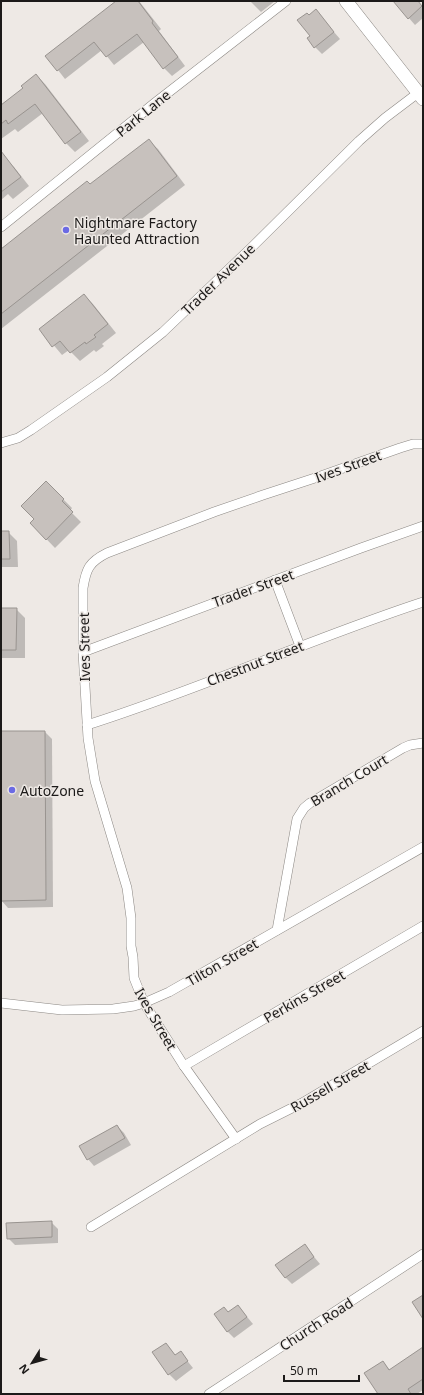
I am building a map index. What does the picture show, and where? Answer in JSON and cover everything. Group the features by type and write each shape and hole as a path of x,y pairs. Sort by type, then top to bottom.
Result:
{"street":[{"name":"Park Lane","path":"1,227 156,102 286,1"},
{"path":"346,1 421,96"},
{"name":"Trader Avenue","path":"1,443 18,438 31,430 107,377 163,332 252,247 359,141 385,118 421,96"},
{"name":"Ives Street","path":"184,1066 144,1003 134,978 131,946 131,918 127,888 95,781 87,725 83,652 84,588 87,570 92,563 99,558 214,512 400,448 413,444 423,444"},
{"name":"Trader Street","path":"83,652 423,526"},
{"path":"274,580 300,646"},
{"name":"Chestnut Street","path":"87,725 126,713 300,646 423,602"},
{"name":"Branch Court","path":"277,930 297,819 300,813 304,808 318,798 403,748 410,745 423,743"},
{"name":"Tilton Street","path":"1,1003 62,1010 113,1009 144,1003 169,992 423,846"},
{"name":"Perkins Street","path":"184,1066 423,926"},
{"name":"Russell Street","path":"91,1227 260,1124 302,1102 423,1032"},
{"path":"184,1066 236,1139"},
{"name":"Church Road","path":"209,1394 221,1391 423,1254"}],"building":[{"path":"116,1 138,1 153,21 152,23 178,57 163,69 137,34 106,57 94,42 57,71 45,56"},
{"path":"393,1 418,1 422,6 408,19"},
{"path":"316,9 334,32 314,48 307,38 310,36 297,20 307,13 309,15"},
{"path":"36,74 81,132 65,144 35,104 8,124 6,120 1,124 1,105 23,88 21,86"},
{"path":"149,139 177,176 1,314 1,249 87,181 90,184"},
{"path":"1,151 21,177 1,192"},
{"path":"84,294 108,324 94,335 96,337 86,344 85,342 70,353 60,341 52,347 39,329"},
{"path":"46,481 64,499 62,501 73,512 46,540 30,523 34,519 21,506"},
{"path":"1,531 9,531 10,559 1,559"},
{"path":"1,608 17,608 16,650 1,650"},
{"path":"1,731 45,731 46,900 1,901"},
{"path":"117,1125 125,1138 87,1160 79,1146"},
{"path":"52,1221 52,1237 7,1239 6,1223"},
{"path":"305,1244 314,1257 285,1278 275,1265"},
{"path":"423,1295 423,1319 412,1302"},
{"path":"238,1305 247,1317 227,1332 214,1314 224,1307 228,1312"},
{"path":"166,1343 175,1355 181,1351 188,1361 168,1375 152,1352"},
{"path":"423,1347 423,1379 408,1389 411,1394 378,1394 364,1373 383,1361 389,1370"}],"place":[{"name":"Nightmare Factory Haunted Attraction","path":"66,230"},
{"name":"AutoZone","path":"12,790"}]}
